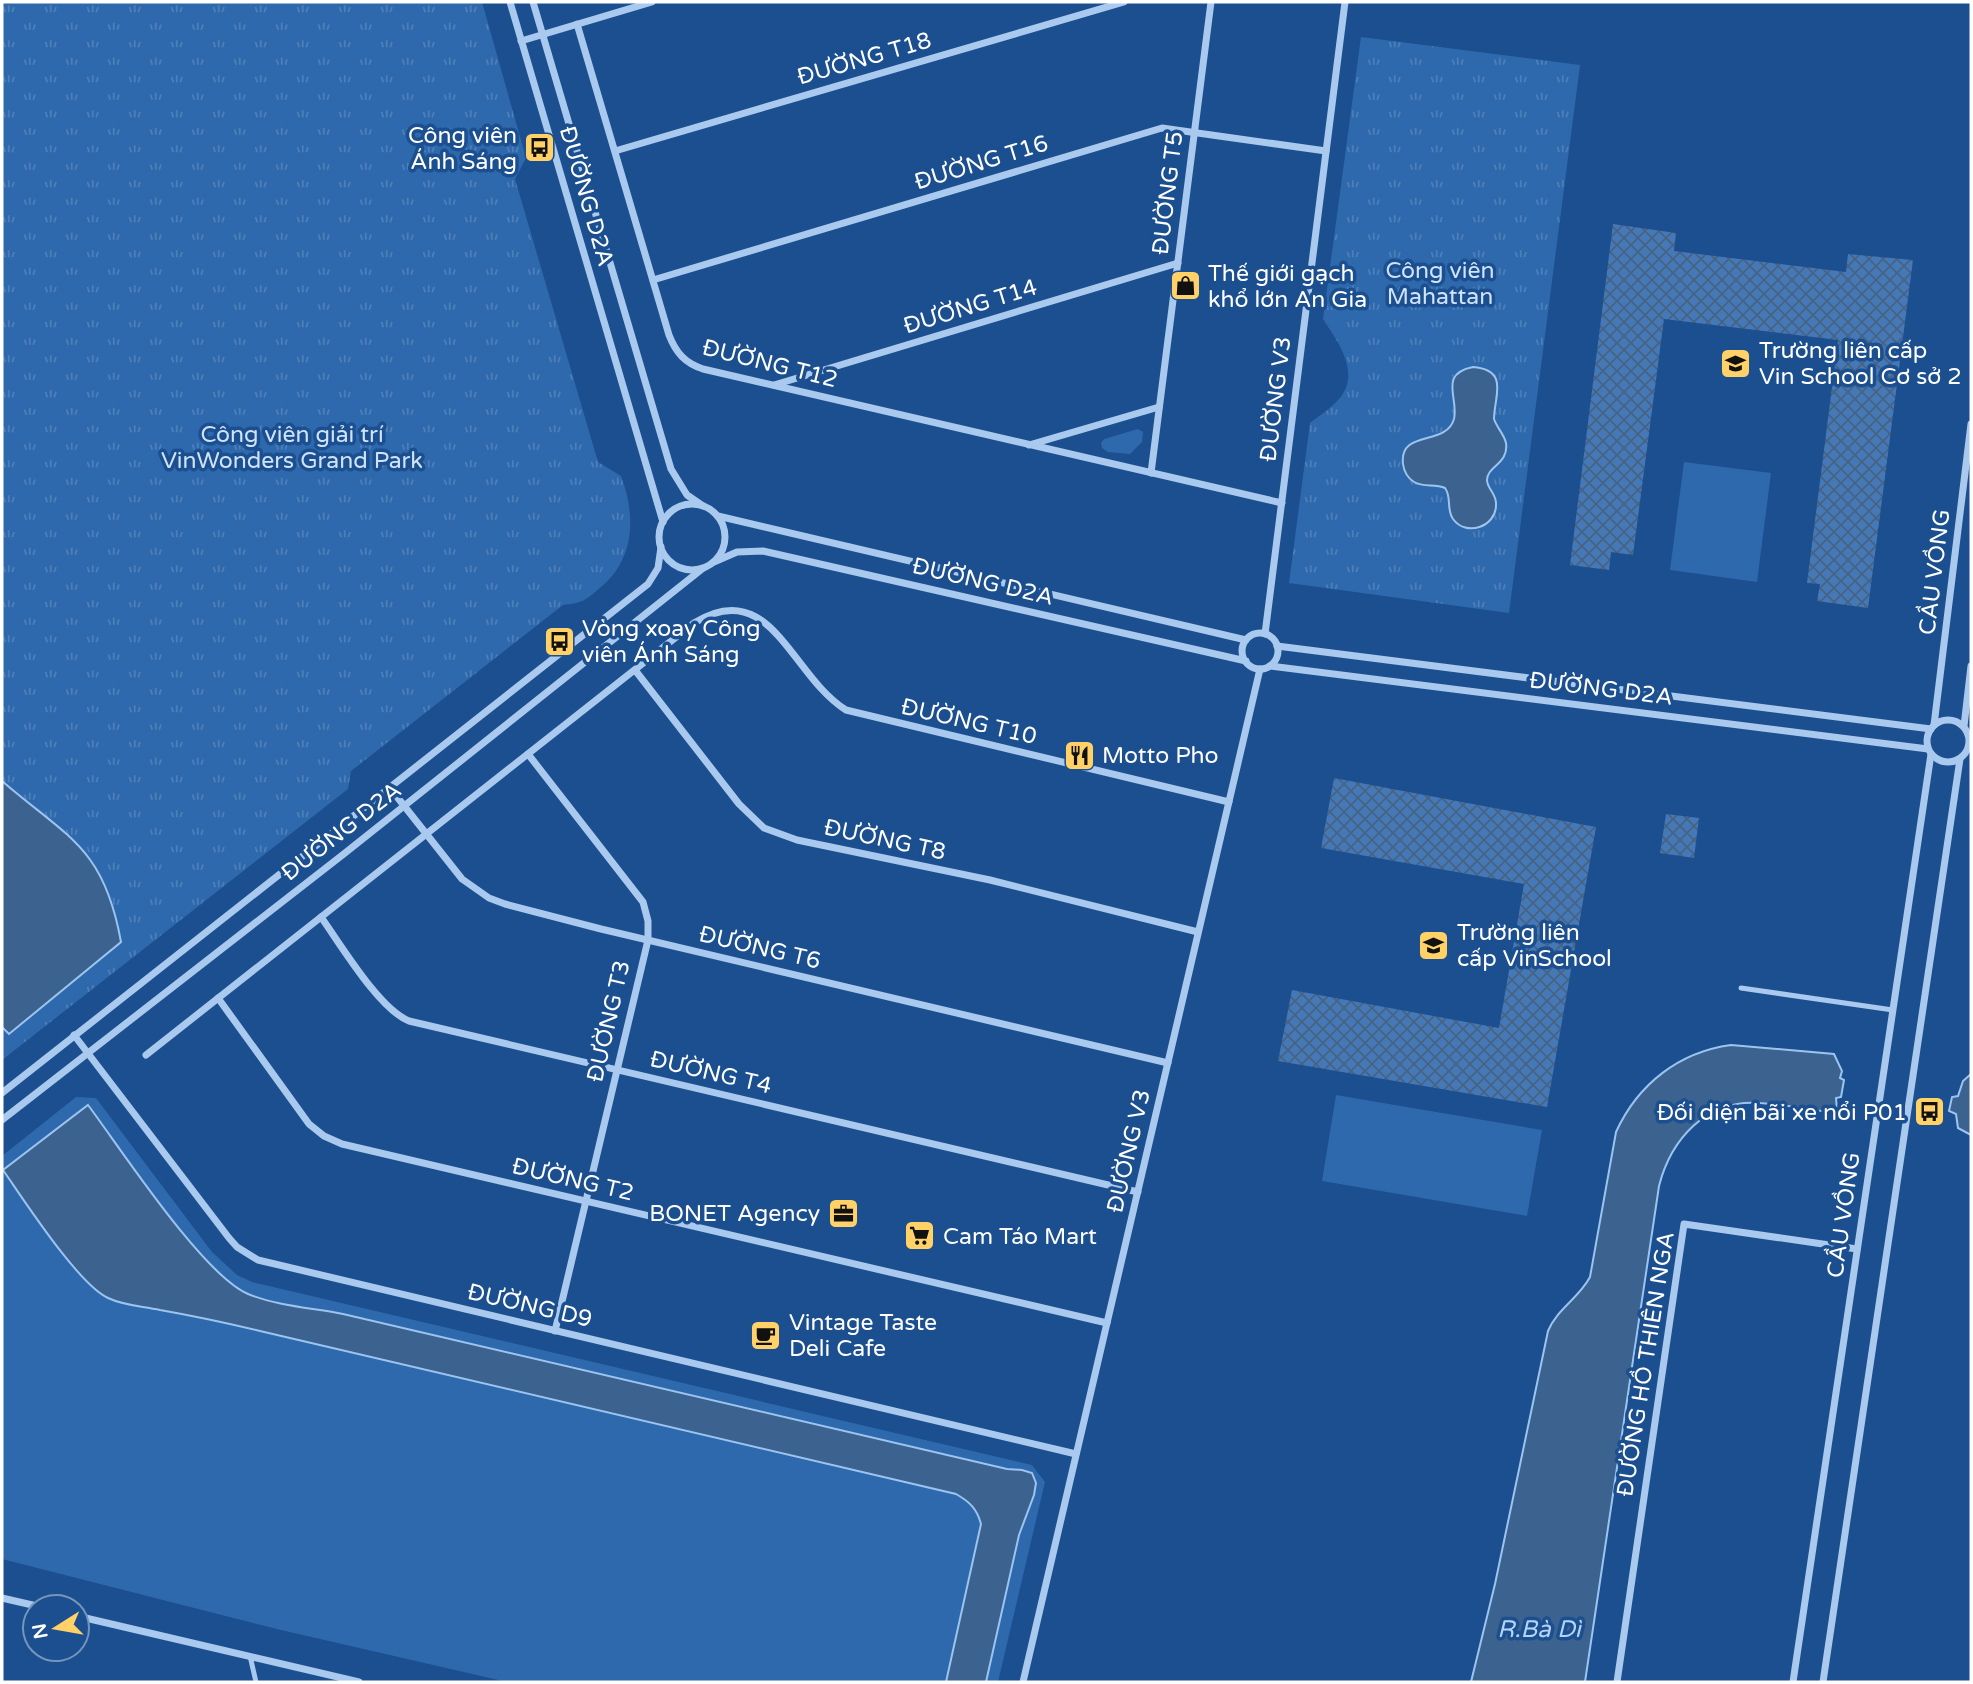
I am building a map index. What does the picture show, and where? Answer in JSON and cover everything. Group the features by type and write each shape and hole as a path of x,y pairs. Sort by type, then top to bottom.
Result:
{"street":[{"name":"ĐƯỜNG D2A","path":"510,2 663,522"},
{"name":"ĐƯỜNG D2A","path":"533,2 671,469 687,495 703,506"},
{"path":"521,41 652,2"},
{"name":"ĐƯỜNG T18","path":"615,151 1124,2"},
{"name":"ĐƯỜNG T5","path":"1151,473 1211,2"},
{"name":"ĐƯỜNG V3","path":"1265,634 1345,2"},
{"name":"ĐƯỜNG T12","path":"577,24 673,345 686,361 703,369 773,386 1282,503"},
{"name":"ĐƯỜNG T16","path":"653,279 1162,128 1326,151"},
{"name":"ĐƯỜNG T14","path":"773,386 1178,263"},
{"name":"ĐƯỜNG T12","path":"1028,445 1159,407"},
{"name":"CẦU VỒNG","path":"1933,727 1971,424"},
{"path":"693,504 703,506 718,516 724,528 725,542 714,562 702,569 693,570 679,567 668,559 661,547 660,532 663,522 678,507 693,504"},
{"name":"ĐƯỜNG D2A","path":"718,516 1246,640"},
{"name":"ĐƯỜNG D2A","path":"2,1093 648,584 658,568 661,547"},
{"name":"ĐƯỜNG D2A","path":"714,562 737,552 763,551 1246,661"},
{"name":"ĐƯỜNG D2A","path":"2,1120 702,569"},
{"name":"ĐƯỜNG T10","path":"635,670 704,617 716,611 740,610 762,618 820,689 831,701 846,710 1228,802"},
{"path":"1255,633 1265,634 1274,639 1277,657 1270,666 1252,666 1246,661 1242,650 1246,640 1255,633"},
{"name":"ĐƯỜNG D2A","path":"1277,646 1933,727"},
{"name":"ĐƯỜNG D2A","path":"1270,666 1929,752"},
{"path":"1967,730 1951,720 1933,727 1927,737 1929,752 1946,763 1960,759 1969,752 1967,730 1971,666"},
{"name":"ĐƯỜNG V3","path":"1023,1682 1260,668"},
{"path":"146,1055 635,670"},
{"name":"ĐƯỜNG T8","path":"635,670 738,804 764,828 797,840 990,880 1198,932"},
{"name":"CẦU VỒNG","path":"1793,1682 1929,752"},
{"name":"ĐƯỜNG T3","path":"528,754 643,902 649,921 648,940 555,1331"},
{"path":"1823,1682 1960,759"},
{"name":"ĐƯỜNG T6","path":"390,788 461,879 489,898 520,910 1168,1063"},
{"name":"ĐƯỜNG T4","path":"321,917 385,1004 400,1017 418,1024 1138,1192"},
{"name":"ĐƯỜNG T2","path":"218,998 309,1125 342,1144 1107,1323"},
{"name":"ĐƯỜNG D9","path":"74,1035 229,1238 247,1253 271,1264 1076,1454"},
{"name":"ĐƯỜNG HỒ THIÊN NGA","path":"1617,1682 1684,1224 1857,1249"},
{"path":"2,1598 21,1602"},
{"path":"91,1619 250,1656 331,1679 359,1682"}],"lane":[{"path":"1741,988 1893,1010"},
{"path":"250,1656 256,1682"}],"green space":[{"name":"Công viên giải trí VinWonders Grand Park","path":"2,2 482,2 526,158 515,179 598,462 621,476 630,521 626,550 621,563 612,576 588,598 563,605 351,771 348,789 2,1060"},
{"name":"Công viên Mahattan","path":"1361,37 1580,65 1509,613 1289,583 1310,423 1337,401 1348,380 1348,370 1341,348 1323,319"},
{"path":"1138,429 1143,432 1142,442 1130,454 1108,452 1102,448 1104,439"},
{"path":"1684,462 1771,473 1757,582 1670,570"},
{"path":"1336,1095 1542,1130 1527,1216 1322,1181"},
{"path":"76,1097 96,1098 212,1252 237,1275 252,1282 1032,1465 1045,1482 998,1682 507,1682 281,1630 2,1559 2,1156"}],"water":[{"path":"1473,367 1485,369 1496,379 1494,419 1505,440 1506,450 1490,471 1487,480 1496,501 1495,513 1486,524 1465,528 1453,519 1445,488 1414,482 1407,475 1403,464 1408,446 1449,428 1455,411 1453,381 1462,370"},
{"path":"2,781 64,832 93,864 105,885 114,910 121,942 9,1034 2,1027"},
{"name":"R.Bà Dì","path":"1731,1045 1834,1054 1842,1071 1840,1078 1844,1080 1841,1097 1836,1098 1837,1110 1829,1112 1758,1103 1722,1108 1694,1126 1672,1153 1659,1186 1585,1682 1471,1682 1495,1584 1548,1331 1557,1316 1590,1277 1616,1132 1636,1099 1662,1073 1694,1055"},
{"path":"1971,1074 1971,1135 1958,1128 1956,1114 1949,1111 1952,1097 1958,1096 1963,1081"},
{"path":"88,1105 186,1237 229,1282 248,1294 1032,1473 1036,1483 1034,1495 1019,1535 986,1682 946,1682 981,1524 972,1506 956,1494 248,1328 108,1298 96,1290 67,1259 3,1170"}],"building":[{"path":"1613,224 1676,233 1674,251 1846,272 1848,254 1913,260 1868,608 1817,601 1820,584 1807,583 1838,340 1664,319 1633,555 1611,552 1609,570 1570,565"},
{"path":"1334,778 1596,827 1547,1107 1278,1061 1292,990 1499,1028 1524,884 1321,848"},
{"path":"1666,814 1699,818 1694,858 1660,853"}],"place":[{"name":"Công viên Ánh Sáng","path":"540,148"},
{"name":"Thế giới gạch khổ lớn An Gia","path":"1185,286"},
{"name":"Trường liên cấp Vin School Cơ sở 2","path":"1736,363"},
{"name":"Vòng xoay Công viên Ánh Sáng","path":"559,641"},
{"name":"Motto Pho","path":"1079,755"},
{"name":"Trường liên cấp VinSchool","path":"1434,945"},
{"name":"Đối diện bãi xe nổi P01","path":"1930,1112"},
{"name":"BONET Agency","path":"843,1213"},
{"name":"Cam Táo Mart","path":"920,1236"},
{"name":"Vintage Taste Deli Cafe","path":"766,1335"}]}
